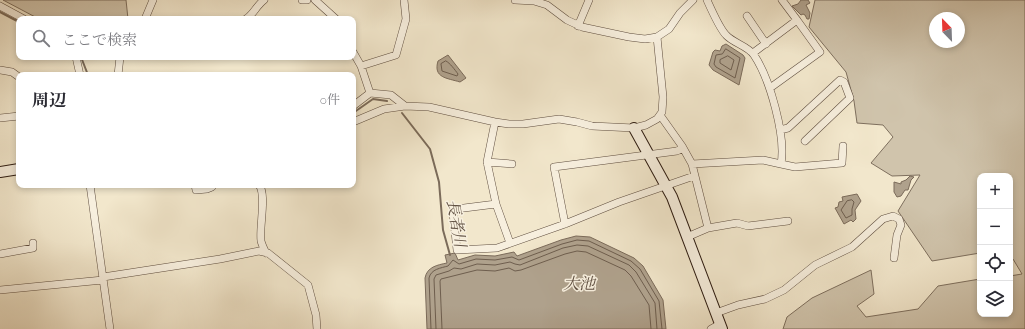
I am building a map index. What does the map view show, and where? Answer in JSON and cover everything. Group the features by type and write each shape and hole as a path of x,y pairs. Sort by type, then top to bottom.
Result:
{"street":[{"path":"145,16 153,0"},
{"path":"251,16 258,5 264,0"},
{"path":"315,0 333,16"},
{"path":"361,66 396,55 406,19 404,0"},
{"path":"515,0 534,1 547,5 567,20 578,26 628,37 645,39 657,37 669,29 680,13 693,0"},
{"path":"578,26 589,0"},
{"path":"707,0 726,35 753,53 770,88 780,130 782,156 781,164"},
{"path":"770,88 820,52 782,0"},
{"path":"0,6 18,16"},
{"path":"747,16 766,44"},
{"path":"753,53 797,20"},
{"path":"356,121 384,109 405,106 429,107 494,122 523,124 559,119 592,126 634,128 646,125 657,119 662,112 663,97 657,37"},
{"path":"356,57 361,66 370,93"},
{"path":"77,60 79,72"},
{"path":"118,72 120,60"},
{"path":"0,70 12,72 16,75"},
{"path":"780,130 788,128 840,80 844,82 850,98 805,141"},
{"path":"356,104 370,93 391,95 405,106"},
{"path":"660,115 683,148 692,164 708,228"},
{"path":"0,118 16,116"},
{"path":"494,122 487,162 496,204 510,243"},
{"path":"634,128 666,186 716,313 718,327"},
{"path":"692,164 763,160 795,167 842,163 843,146"},
{"path":"565,224 554,167 677,151 683,148"},
{"path":"487,162 512,164"},
{"path":"0,172 16,169"},
{"path":"496,204 456,209 453,213 457,250 497,248 565,224 619,202 694,176"},
{"path":"90,188 110,329"},
{"path":"196,188 196,190 210,188"},
{"path":"262,188 261,242 266,252 308,285 316,315 317,329"},
{"path":"716,313 738,305 765,299 784,290 815,265 852,247 883,219 893,216 899,219 901,225 897,236 894,258"},
{"path":"687,237 708,228 737,223 748,226 788,221"},
{"path":"0,254 33,248 33,243"},
{"path":"0,290 103,279 259,251 266,252"}],"shaded area":[{"path":"3,0 126,0 128,16 33,16"},
{"path":"815,0 1025,0 1025,329 783,329 787,317 812,298 871,270 874,294 857,306 866,317 918,309 938,286 977,280 977,317 1013,317 1013,276 1022,274 1013,259 1013,173 977,173 977,254 932,261 898,211 920,175 892,176 871,163 893,137 883,125 857,123 854,101 846,72 809,27"}],"water":[{"path":"801,0 808,0 810,3 806,5 810,13 809,19 807,19 803,14 801,15 792,6 798,4"},
{"path":"726,44 743,55 745,58 739,85 713,70 709,65 713,52 715,50 720,51 722,46"},
{"path":"448,55 466,78 460,82 446,78 439,74 437,67 438,61"},
{"path":"910,176 914,177 911,180 908,190 905,190 901,196 897,197 894,192 894,182 901,184 901,182"},
{"path":"857,194 861,201 855,210 856,219 853,222 851,220 844,224 835,208 838,207 839,202 843,201 842,197"},
{"name":"大池","path":"576,236 590,237 634,258 643,266 663,300 666,329 427,329 425,278 430,269 447,263 445,255 455,253 458,260 475,255 495,256 514,252 517,256"}],"waterway":[{"name":"長者川","path":"0,12 16,20"},
{"name":"長者川","path":"82,60 87,72"},
{"name":"長者川","path":"356,111 373,99 387,101"},
{"name":"長者川","path":"402,113 430,149 439,182 443,230 450,255"}]}
